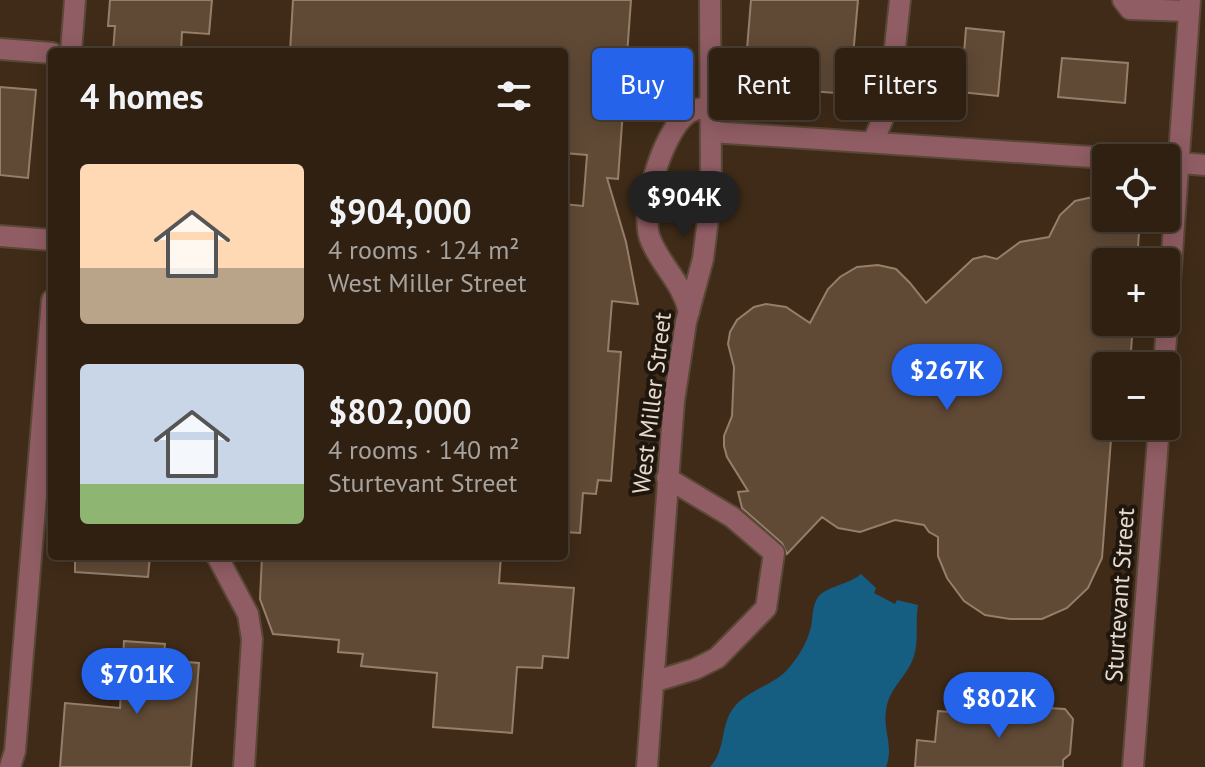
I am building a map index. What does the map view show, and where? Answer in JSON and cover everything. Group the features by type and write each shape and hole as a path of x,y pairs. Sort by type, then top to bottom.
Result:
{"street":[{"path":"71,48 75,0"},
{"name":"West Miller Street","path":"710,0 710,48"},
{"path":"873,142 889,104 900,0"},
{"path":"1123,0 1130,9 1189,6 1175,144"},
{"path":"0,49 48,53"},
{"path":"689,312 682,289 649,239 648,221 658,159 667,137 689,112 709,106"},
{"name":"West Miller Street","path":"647,767 674,401 689,312 703,259 711,195 711,120"},
{"path":"711,132 1092,157"},
{"path":"1180,163 1205,165"},
{"path":"1165,352 1170,232"},
{"path":"0,236 48,240"},
{"path":"10,767 16,736 48,348"},
{"name":"Sturtevant Street","path":"1133,767 1158,440"},
{"path":"653,682 695,669 717,658 766,608 774,553 732,517 667,478"},
{"path":"219,560 248,614 252,639 244,767"}],"water":[{"path":"861,574 876,588 874,593 895,604 897,600 918,605 914,656 894,689 885,718 889,753 886,767 710,767 718,753 732,710 744,698 781,676 805,644 818,597"}],"building":[{"path":"110,0 212,0 209,34 182,32 181,48 113,48 115,26 108,26"},
{"path":"293,0 631,0 628,48 592,48 592,120 622,120 618,179 607,178 626,242 638,304 612,301 608,351 621,352 611,481 598,480 596,494 583,493 580,533 568,532 568,204 583,206 587,155 568,153 568,48 290,48"},
{"path":"751,0 858,0 854,48 835,48 835,93 819,92 819,48 747,48"},
{"path":"966,28 1004,32 998,96 966,93"},
{"path":"1062,58 1128,63 1125,103 1058,97"},
{"path":"0,87 36,90 28,178 0,175"},
{"path":"1092,197 1092,232 1139,232 1138,248 1092,248 1092,336 1132,336 1131,352 1092,352 1092,440 1111,440 1102,558 1088,588 1067,608 1042,619 985,615 964,601 947,578 938,556 938,537 924,525 895,520 860,532 838,528 822,517 787,554 782,543 742,508 738,492 748,491 727,457 724,446 724,436 732,416 734,367 728,344 737,320 754,307 766,304 786,307 810,323 828,289 840,277 857,267 878,265 896,269 926,303 973,259 985,256 997,259 1020,242 1049,237 1060,215 1075,201"},
{"path":"75,560 150,560 148,577 75,572"},
{"path":"262,560 501,560 499,583 574,588 568,658 543,656 542,668 517,667 512,733 433,727 437,673 361,666 363,654 338,652 339,640 273,634 260,599"},
{"path":"124,641 165,644 163,660 199,663 191,767 60,767 65,703 120,708"},
{"path":"1031,707 1065,709 1073,719 1070,754 1063,760 1063,767 915,767 917,740 935,742 938,711 1030,718"}]}
